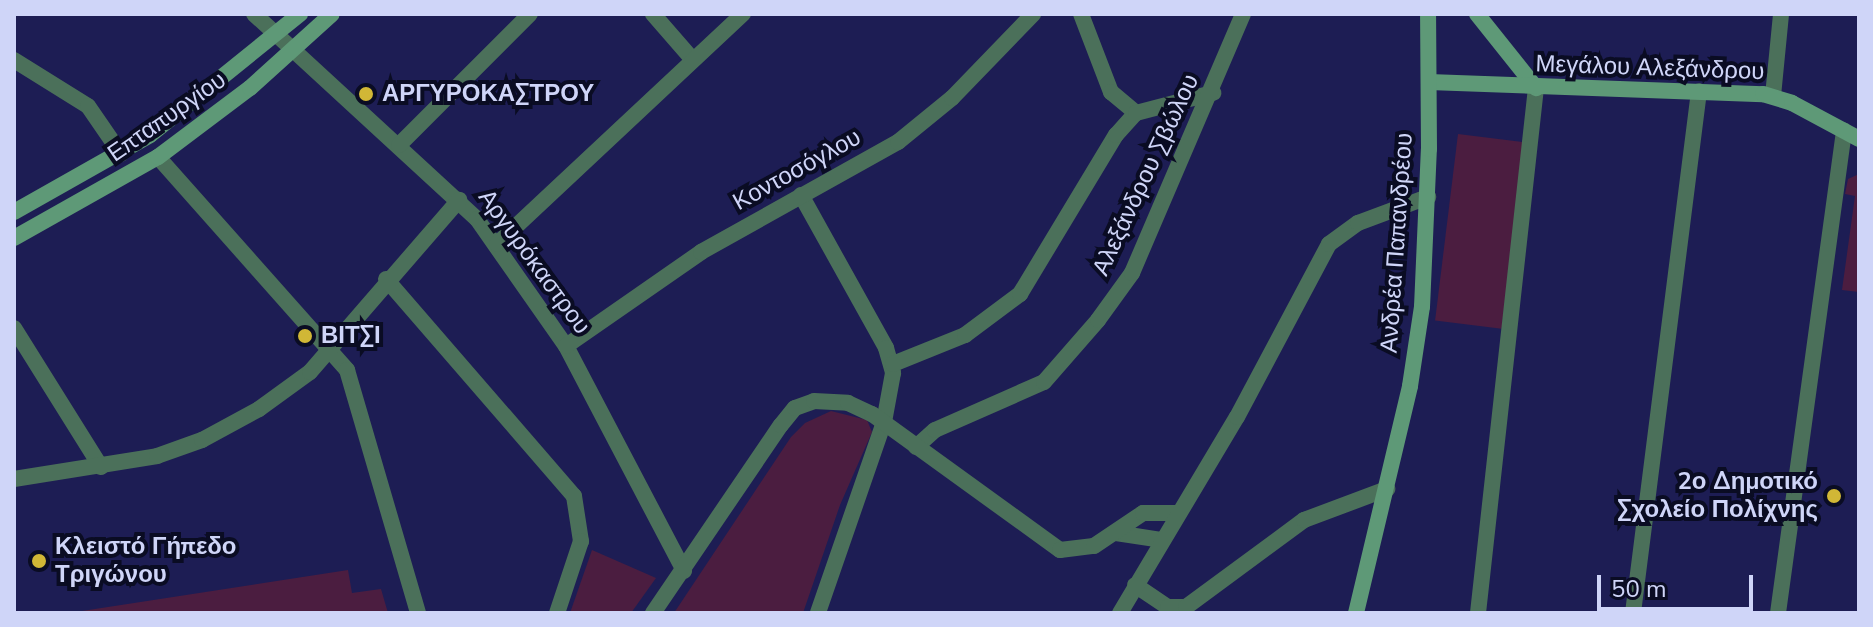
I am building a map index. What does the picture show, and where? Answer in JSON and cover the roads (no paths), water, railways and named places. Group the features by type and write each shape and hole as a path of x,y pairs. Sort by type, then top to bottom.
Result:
{"main road":[{"name":"Επταπυργίου","path":"14,212 121,154 300,14"},
{"name":"Επταπυργίου","path":"14,238 158,157 295,49 332,14"},
{"name":"Ανδρέα Παπανδρέου","path":"1356,613 1387,489 1417,344 1428,197 1428,14"},
{"path":"1477,14 1527,71 1536,88"},
{"name":"Μεγάλου Αλεξάνδρου","path":"1429,82 1773,96 1852,134"}],"street":[{"name":"Αργυρόκαστρου","path":"254,14 459,200 497,244 566,346 684,571"},
{"path":"399,145 530,14"},
{"path":"653,14 693,60"},
{"path":"497,244 743,14"},
{"name":"Κοντοσόγλου","path":"566,346 686,261 921,124 1033,14"},
{"path":"1081,14 1111,92 1136,113"},
{"name":"Αλεξάνδρου Σβώλου","path":"916,447 935,430 1035,388 1079,344 1132,273 1213,93 1243,14"},
{"path":"1773,96 1781,14"},
{"path":"14,60 88,106 121,154"},
{"path":"1478,613 1536,88"},
{"path":"1633,613 1699,91"},
{"path":"893,364 965,335 1020,294 1116,135 1136,113 1213,93"},
{"path":"1778,613 1852,134"},
{"path":"158,157 330,348 355,391 418,613"},
{"path":"801,195 893,364 884,422 818,613"},
{"path":"1120,613 1283,335 1329,244 1358,223 1428,197"},
{"path":"14,479 157,456 217,432 294,386 459,200"},
{"path":"386,279 574,496 581,541 557,613"},
{"path":"14,328 101,467"},
{"path":"654,613 795,408 839,401 884,422 1057,549 1086,549 1116,533 1143,513 1178,513"},
{"path":"1135,585 1164,605 1186,607 1304,520 1387,489"},
{"path":"1116,533 1162,540"}],"place":[{"name":"ΑΡΓΥΡΟΚΑΣΤΡΟΥ","path":"366,94"},
{"name":"ΒΙΤΣΙ","path":"305,336"},
{"name":"2ο Δημοτικό Σχολείο Πολίχνης","path":"1834,496"},
{"name":"Κλειστό Γήπεδο Τριγώνου","path":"39,561"}]}
